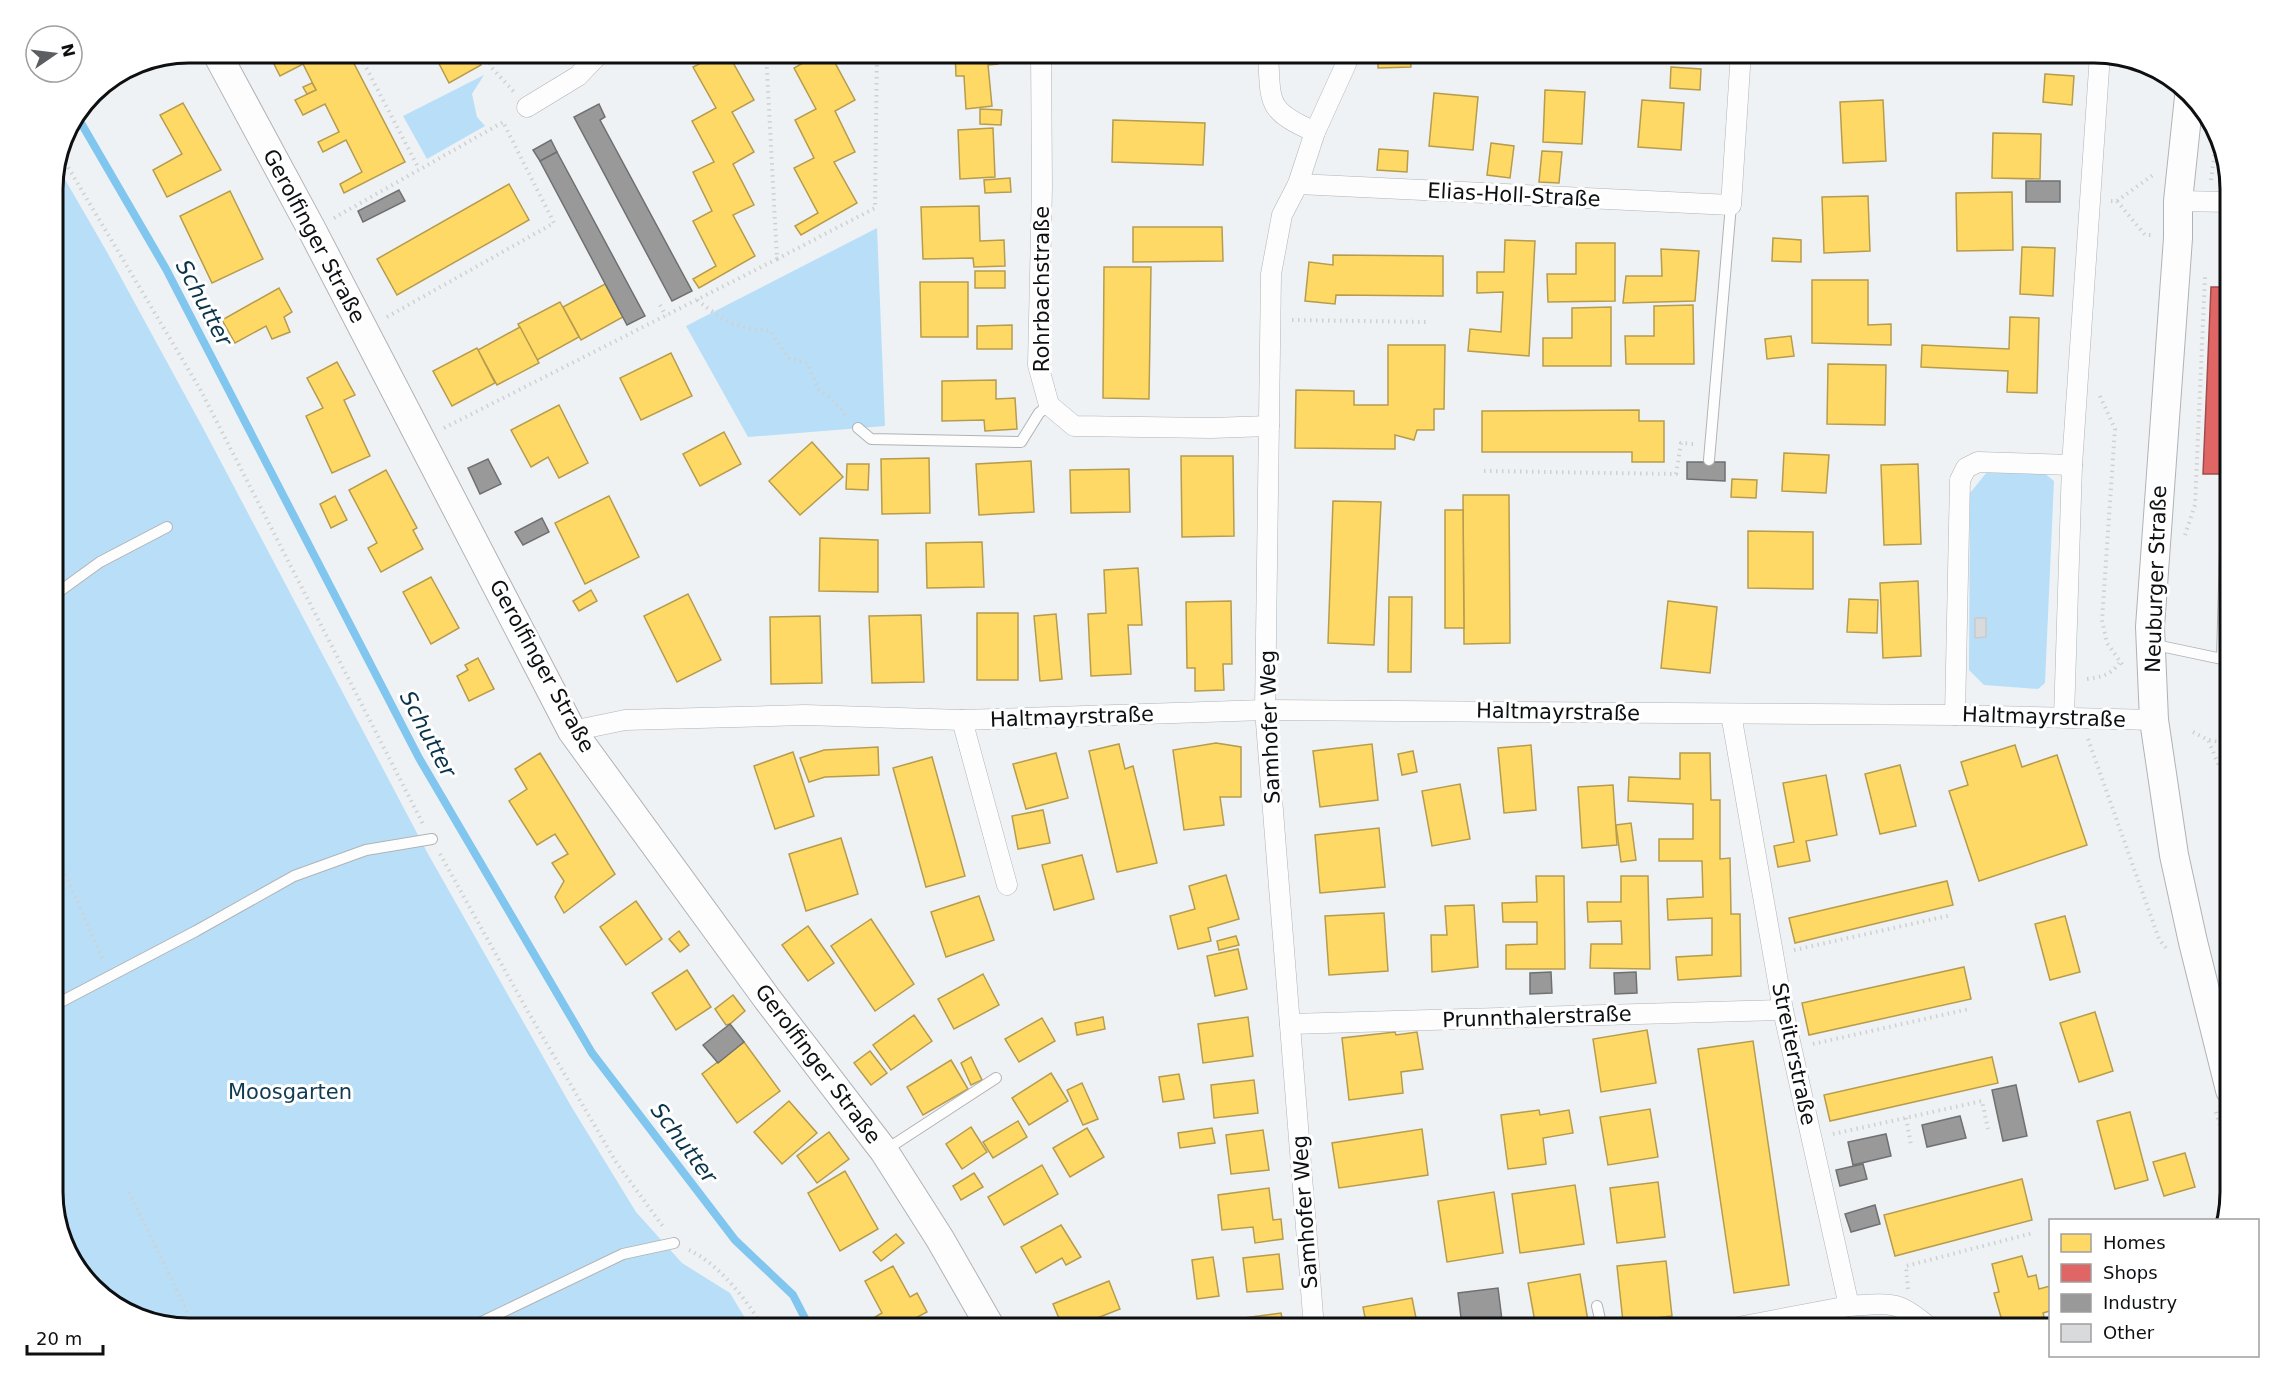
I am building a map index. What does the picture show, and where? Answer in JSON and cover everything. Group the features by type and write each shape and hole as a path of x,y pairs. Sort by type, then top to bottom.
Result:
{"street":[{"name":"Gerolfinger Straße","path":"222,63 312,230 572,731 768,1000 884,1151 940,1239 986,1318"},
{"path":"527,106 578,76 590,63"},
{"name":"Rohrbachstraße","path":"1041,63 1042,186 1038,365 1049,405"},
{"path":"1269,63 1271,102 1289,120 1315,132"},
{"name":"Samhofer Weg","path":"1313,1318 1265,710 1271,274 1282,215 1298,184 1315,132 1346,63"},
{"path":"1731,205 1740,63"},
{"path":"2073,718 2072,465 2099,63"},
{"name":"Neuburger Straße","path":"2188,106 2178,201 2178,238 2153,581 2151,644 2154,720 2174,855 2196,952 2220,1084"},
{"name":"Elias-Holl-Straße","path":"1298,184 1731,205"},
{"path":"2178,201 2220,202"},
{"path":"1049,405 1074,426 1200,428 1269,426"},
{"path":"1955,715 1960,480 1966,468 1978,462 2072,465"},
{"name":"Haltmayrstraße","path":"572,731 625,720 704,717 806,715 962,720 1265,710 1955,715 2154,720"},
{"name":"Streiterstraße","path":"1731,714 1783,1010 1850,1306"},
{"name":"Haltmayrstraße","path":"962,720 1007,885"},
{"name":"Prunnthalerstraße","path":"1290,1024 1783,1010"},
{"path":"1789,1318 1850,1306 1886,1303 1909,1310 1918,1318"}],"lane":[{"path":"1709,460 1731,205"},
{"path":"858,428 871,439 1021,442 1039,413 1049,405"},
{"path":"63,589 99,562 167,527"},
{"path":"2151,644 2220,658"},
{"path":"63,1001 294,876 366,850 432,840"},
{"path":"884,1151 996,1078"},
{"path":"491,1318 623,1254 674,1242"},
{"path":"1597,1306 1600,1318"}],"path":[{"path":"364,63 418,169"},
{"path":"312,230 503,122 527,106 490,63"},
{"path":"767,63 777,259"},
{"path":"422,440 875,208 877,63"},
{"path":"364,330 554,223 503,122"},
{"path":"2208,202 2215,153"},
{"path":"65,163 200,389 432,840 527,1010 616,1162 674,1242 704,1257 751,1307 757,1318"},
{"path":"2089,199 2117,201 2145,235 2178,238"},
{"path":"2183,540 2195,506 2205,274"},
{"path":"697,300 723,320 742,328 771,331 788,358 807,363 819,390 832,399 858,428"},
{"path":"660,305 666,316"},
{"path":"1270,320 1426,322"},
{"path":"2115,429 2102,620 2107,643 2119,663 2128,671"},
{"path":"1484,471 1676,474 1682,443 1710,444"},
{"path":"2087,679 2104,676 2114,670 2119,663"},
{"path":"2073,718 2159,939 2170,953"},
{"path":"2193,732 2208,740 2220,742"},
{"path":"2208,740 2220,768"},
{"path":"63,870 110,976"},
{"path":"1773,955 1952,915"},
{"path":"2219,936 2220,940"},
{"path":"1792,1049 1969,1009"},
{"path":"1812,1139 1982,1101 1989,1129"},
{"path":"1906,1118 1911,1145"},
{"path":"129,1192 190,1318"},
{"path":"1909,1310 1906,1266 2033,1233"}],"green space":[{"path":"484,75 472,94 477,117 485,126 427,159 403,116"},
{"name":"Moosgarten","path":"63,177 203,428 427,852 571,1106 636,1212 682,1263 730,1293 745,1318 188,1318 156,1314 126,1301 100,1281 80,1255 70,1233 63,1201"},
{"path":"877,228 885,426 748,437 686,326"},
{"path":"1987,472 2043,472 2054,481 2045,683 2038,689 1984,685 1969,670 1970,493"}],"building: Homes":[{"path":"274,63 354,63 405,162 344,193 340,184 362,172 346,140 323,152 318,142 339,132 325,104 303,115 295,100 316,90 303,64 280,76"},
{"path":"439,63 480,63 481,65 449,83"},
{"path":"701,63 733,63 754,100 732,112 754,152 733,164 754,205 733,215 755,256 699,288 693,279 716,266 693,221 712,211 693,172 714,162 692,121 716,108 693,67"},
{"path":"803,63 835,63 855,100 835,111 855,152 834,162 857,203 801,235 795,226 818,213 794,168 814,158 795,120 816,109 794,68"},
{"path":"955,63 998,63 988,65 992,106 966,109 964,76 956,76"},
{"path":"1378,63 1411,63 1411,67 1378,68"},
{"path":"1671,67 1701,69 1700,90 1670,88"},
{"path":"2045,74 2074,76 2072,105 2043,102"},
{"path":"312,83 316,90 307,94 303,87"},
{"path":"1545,90 1585,92 1582,144 1543,142"},
{"path":"1434,93 1478,97 1473,150 1429,146"},
{"path":"1642,100 1684,103 1681,150 1638,147"},
{"path":"1883,100 1886,161 1843,163 1840,102"},
{"path":"183,103 221,170 167,197 153,170 182,154 160,115"},
{"path":"980,109 1002,110 1001,125 980,124"},
{"path":"1113,120 1205,123 1203,165 1112,162"},
{"path":"993,128 995,177 960,179 958,130"},
{"path":"1993,133 2041,134 2040,179 1992,178"},
{"path":"1491,143 1514,146 1510,178 1487,175"},
{"path":"1379,149 1408,151 1407,172 1377,170"},
{"path":"1542,151 1562,152 1559,183 1539,182"},
{"path":"1010,178 1011,192 985,193 984,180"},
{"path":"509,184 529,220 397,295 377,259"},
{"path":"230,191 263,259 212,283 180,216"},
{"path":"2012,192 2013,250 1957,251 1956,193"},
{"path":"1868,196 1870,251 1824,253 1822,197"},
{"path":"979,206 980,241 1004,240 1005,266 974,267 973,258 923,259 921,207"},
{"path":"1133,227 1222,227 1223,261 1133,262"},
{"path":"1773,238 1801,240 1801,262 1772,261"},
{"path":"1505,240 1535,241 1529,356 1468,351 1470,329 1501,332 1503,292 1477,293 1477,272 1504,272"},
{"path":"1576,243 1615,243 1615,301 1548,302 1547,274 1576,274"},
{"path":"2022,247 2055,248 2053,296 2020,294"},
{"path":"1661,249 1699,251 1695,301 1623,303 1626,276 1662,276"},
{"path":"1333,255 1443,256 1443,296 1336,295 1335,304 1305,301 1309,262 1333,265"},
{"path":"1104,267 1151,267 1149,399 1103,398"},
{"path":"975,271 1005,271 1005,288 975,288"},
{"path":"1812,280 1868,280 1868,325 1891,324 1891,345 1812,343"},
{"path":"920,282 968,282 968,337 921,337"},
{"path":"605,284 623,317 581,340 563,307"},
{"path":"279,288 292,312 284,317 290,332 272,339 266,326 235,343 222,320"},
{"path":"560,302 579,337 537,360 518,324"},
{"path":"1693,305 1694,364 1626,364 1625,336 1654,336 1654,306"},
{"path":"1611,307 1611,366 1543,366 1543,338 1572,338 1572,308"},
{"path":"2010,317 2039,318 2037,393 2007,392 2008,371 1921,367 1922,345 2009,349"},
{"path":"1012,325 1012,349 977,349 977,326"},
{"path":"520,327 539,363 497,385 478,350"},
{"path":"1791,336 1794,356 1767,359 1765,339"},
{"path":"1388,345 1445,345 1444,409 1434,409 1434,430 1417,430 1414,440 1395,435 1395,449 1295,448 1296,390 1354,391 1354,405 1388,405"},
{"path":"477,348 495,383 452,406 433,371"},
{"path":"671,353 692,396 641,420 620,378"},
{"path":"337,362 355,395 344,400 370,456 332,473 306,416 323,408 307,378"},
{"path":"1828,364 1886,365 1885,425 1827,424"},
{"path":"996,380 996,399 1015,398 1017,429 985,431 984,420 942,421 942,381"},
{"path":"559,405 588,463 559,478 548,457 531,467 511,430"},
{"path":"1639,410 1639,421 1664,421 1664,462 1632,462 1632,452 1482,452 1482,411"},
{"path":"724,432 741,464 700,486 683,454"},
{"path":"812,442 843,477 800,515 769,481"},
{"path":"1784,453 1829,455 1826,493 1782,491"},
{"path":"1181,456 1233,456 1234,536 1182,537"},
{"path":"929,458 930,513 882,514 881,459"},
{"path":"1031,461 1034,512 979,515 976,464"},
{"path":"847,464 869,464 868,490 846,489"},
{"path":"1918,464 1921,544 1884,545 1881,465"},
{"path":"1129,469 1130,512 1071,513 1070,470"},
{"path":"386,470 417,528 413,530 423,549 381,572 368,548 377,543 349,490"},
{"path":"1732,479 1757,480 1756,498 1731,497"},
{"path":"1463,495 1509,495 1510,643 1464,644"},
{"path":"335,496 347,520 331,528 320,504"},
{"path":"609,496 639,557 585,584 555,523"},
{"path":"1333,501 1381,502 1374,645 1328,643"},
{"path":"1445,510 1463,510 1464,628 1445,628"},
{"path":"1748,531 1813,532 1813,589 1748,588"},
{"path":"820,538 878,540 878,592 819,591"},
{"path":"982,542 984,587 927,588 926,543"},
{"path":"1138,568 1142,625 1128,625 1131,674 1091,676 1088,614 1106,613 1104,570"},
{"path":"431,577 459,628 431,644 403,592"},
{"path":"1918,581 1921,656 1883,658 1880,583"},
{"path":"591,590 597,601 579,611 573,601"},
{"path":"688,594 721,660 677,682 644,616"},
{"path":"1389,597 1412,597 1411,672 1388,672"},
{"path":"1849,599 1878,600 1877,633 1847,632"},
{"path":"1231,601 1232,664 1223,664 1224,690 1195,691 1195,668 1187,668 1186,602"},
{"path":"1668,601 1717,607 1710,673 1661,668"},
{"path":"977,613 1018,613 1018,680 977,680"},
{"path":"1056,614 1062,679 1040,681 1034,616"},
{"path":"921,615 924,682 872,683 869,616"},
{"path":"820,616 822,683 771,684 770,617"},
{"path":"478,658 494,689 469,701 457,676 468,670 465,665"},
{"path":"1216,743 1241,747 1241,797 1220,797 1224,825 1184,830 1173,750"},
{"path":"1119,744 1125,769 1133,766 1157,863 1117,872 1089,751"},
{"path":"1372,744 1378,800 1320,807 1313,751"},
{"path":"1531,745 1536,810 1504,813 1498,748"},
{"path":"2015,745 2022,767 2057,755 2087,845 1979,881 1949,791 1968,785 1961,762"},
{"path":"878,747 879,775 825,777 809,782 800,758 824,750"},
{"path":"1413,751 1417,772 1402,775 1398,754"},
{"path":"793,752 814,816 775,829 754,766"},
{"path":"540,753 615,874 564,913 555,897 564,881 552,863 568,854 555,834 537,845 509,801 527,789 515,769"},
{"path":"1056,753 1068,798 1026,809 1013,764"},
{"path":"1680,753 1710,753 1711,800 1720,800 1720,859 1730,858 1731,914 1740,914 1741,976 1678,980 1676,957 1712,955 1712,918 1668,920 1667,899 1703,897 1702,861 1659,861 1659,839 1693,839 1693,804 1628,801 1629,777 1680,779"},
{"path":"932,757 965,876 926,887 893,768"},
{"path":"1900,765 1916,826 1880,834 1865,774"},
{"path":"1826,775 1837,835 1806,841 1810,861 1778,867 1774,846 1794,842 1783,783"},
{"path":"1460,784 1470,839 1432,846 1422,791"},
{"path":"1613,785 1617,845 1582,848 1578,787"},
{"path":"1043,810 1050,843 1018,849 1012,816"},
{"path":"1631,823 1636,860 1621,862 1616,825"},
{"path":"1379,828 1385,887 1320,893 1315,835"},
{"path":"841,838 858,894 806,911 789,854"},
{"path":"1082,855 1094,899 1054,910 1042,865"},
{"path":"1226,875 1239,919 1208,928 1211,941 1178,949 1170,916 1195,909 1189,886"},
{"path":"1536,876 1564,876 1565,969 1506,969 1506,945 1537,944 1537,922 1503,922 1502,903 1537,902"},
{"path":"1621,876 1648,876 1650,969 1590,968 1591,944 1622,944 1621,921 1588,922 1587,902 1621,902"},
{"path":"1947,881 1953,905 1795,943 1789,918"},
{"path":"979,896 994,940 946,957 931,912"},
{"path":"636,901 662,939 626,965 600,927"},
{"path":"1474,905 1478,967 1432,972 1431,935 1447,935 1445,906"},
{"path":"1384,913 1388,971 1329,975 1325,916"},
{"path":"2065,916 2080,972 2050,980 2035,924"},
{"path":"871,919 914,984 875,1011 831,946"},
{"path":"808,926 834,963 808,981 782,945"},
{"path":"679,931 689,945 680,952 669,939"},
{"path":"1236,936 1239,945 1219,950 1217,941"},
{"path":"1238,949 1247,989 1215,996 1207,956"},
{"path":"1964,967 1971,999 1809,1035 1802,1003"},
{"path":"687,970 711,1007 676,1030 652,993"},
{"path":"983,974 999,1005 954,1029 938,999"},
{"path":"733,995 745,1011 726,1025 715,1009"},
{"path":"2095,1012 2113,1071 2079,1082 2060,1023"},
{"path":"914,1015 932,1041 891,1070 873,1045"},
{"path":"1103,1017 1105,1029 1077,1035 1075,1023"},
{"path":"1248,1017 1253,1056 1203,1063 1198,1024"},
{"path":"1042,1018 1055,1041 1019,1062 1005,1039"},
{"path":"1647,1030 1656,1083 1601,1092 1593,1039"},
{"path":"1395,1032 1396,1035 1417,1032 1423,1069 1401,1072 1403,1093 1349,1100 1342,1038"},
{"path":"1753,1041 1789,1285 1734,1293 1698,1049"},
{"path":"744,1042 780,1091 737,1123 702,1074"},
{"path":"870,1051 887,1073 871,1085 854,1063"},
{"path":"971,1057 982,1080 971,1085 961,1063"},
{"path":"1992,1057 1998,1083 1830,1121 1824,1095"},
{"path":"951,1060 968,1089 923,1115 907,1087"},
{"path":"1051,1073 1068,1101 1029,1125 1012,1098"},
{"path":"1179,1074 1184,1099 1163,1102 1159,1077"},
{"path":"1254,1080 1258,1113 1214,1118 1211,1085"},
{"path":"1082,1083 1098,1119 1083,1125 1067,1090"},
{"path":"789,1101 817,1133 782,1164 754,1132"},
{"path":"1650,1109 1658,1157 1608,1165 1600,1117"},
{"path":"1539,1110 1540,1115 1569,1110 1573,1133 1543,1138 1546,1164 1508,1169 1501,1115"},
{"path":"2130,1112 2148,1180 2115,1189 2097,1121"},
{"path":"1018,1121 1027,1137 993,1158 983,1142"},
{"path":"971,1127 987,1152 962,1169 946,1144"},
{"path":"1087,1128 1104,1157 1070,1177 1053,1148"},
{"path":"1212,1128 1215,1143 1180,1148 1178,1133"},
{"path":"1422,1129 1428,1175 1339,1188 1332,1143"},
{"path":"1263,1130 1269,1170 1231,1174 1226,1135"},
{"path":"829,1132 849,1159 817,1183 797,1156"},
{"path":"2185,1153 2195,1187 2164,1196 2153,1162"},
{"path":"1042,1165 1058,1194 1004,1225 988,1197"},
{"path":"845,1171 878,1229 840,1251 808,1193"},
{"path":"974,1173 983,1187 961,1200 953,1186"},
{"path":"2022,1179 2032,1220 1895,1256 1884,1215"},
{"path":"1658,1182 1665,1237 1617,1243 1610,1188"},
{"path":"1575,1185 1584,1244 1520,1253 1512,1194"},
{"path":"1269,1188 1273,1220 1281,1219 1283,1239 1255,1243 1253,1227 1222,1230 1218,1195"},
{"path":"1494,1192 1503,1253 1447,1262 1438,1201"},
{"path":"1061,1225 1081,1257 1066,1265 1062,1258 1036,1273 1021,1247"},
{"path":"896,1234 904,1243 881,1261 873,1252"},
{"path":"1279,1254 1283,1289 1247,1292 1243,1258"},
{"path":"2022,1256 2028,1277 2036,1275 2039,1289 2049,1286 2049,1311 2043,1313 2044,1318 2001,1318 1994,1293 1999,1292 1992,1264"},
{"path":"1213,1257 1219,1296 1197,1299 1192,1260"},
{"path":"1666,1261 1672,1316 1623,1318 1617,1266"},
{"path":"893,1266 910,1297 917,1293 927,1312 916,1318 874,1318 882,1313 865,1281"},
{"path":"1580,1274 1587,1318 1534,1318 1528,1283"},
{"path":"1109,1281 1120,1309 1097,1318 1059,1318 1053,1304"},
{"path":"1412,1298 1416,1318 1365,1318 1363,1307"},
{"path":"1281,1313 1282,1318 1244,1318"}],"building: Shops":[{"path":"2211,287 2220,287 2220,474 2203,474"}],"building: Industry":[{"path":"599,104 605,117 600,120 692,291 672,301 574,117"},
{"path":"551,140 557,152 540,161 533,150"},
{"path":"557,152 645,316 627,325 540,161"},
{"path":"2026,181 2060,181 2060,202 2026,202"},
{"path":"399,190 405,201 363,222 358,211"},
{"path":"488,459 501,484 480,494 468,468"},
{"path":"1687,462 1725,462 1725,481 1687,479"},
{"path":"542,518 549,532 523,545 515,532"},
{"path":"1551,972 1552,993 1530,994 1530,973"},
{"path":"1636,972 1637,993 1615,994 1614,973"},
{"path":"730,1024 744,1042 718,1063 703,1045"},
{"path":"2016,1085 2027,1136 2003,1141 1992,1090"},
{"path":"1960,1116 1966,1138 1927,1147 1922,1125"},
{"path":"1886,1134 1891,1156 1853,1165 1848,1142"},
{"path":"1863,1164 1867,1179 1840,1186 1836,1170"},
{"path":"1875,1205 1880,1224 1851,1232 1845,1214"},
{"path":"1498,1288 1502,1318 1461,1318 1458,1293"}],"building: Other":[{"path":"1975,618 1986,618 1986,637 1975,638"}],"waterway":[{"name":"Schutter","path":"81,124 166,269 419,758 592,1053 735,1240 793,1295 805,1318"}]}
